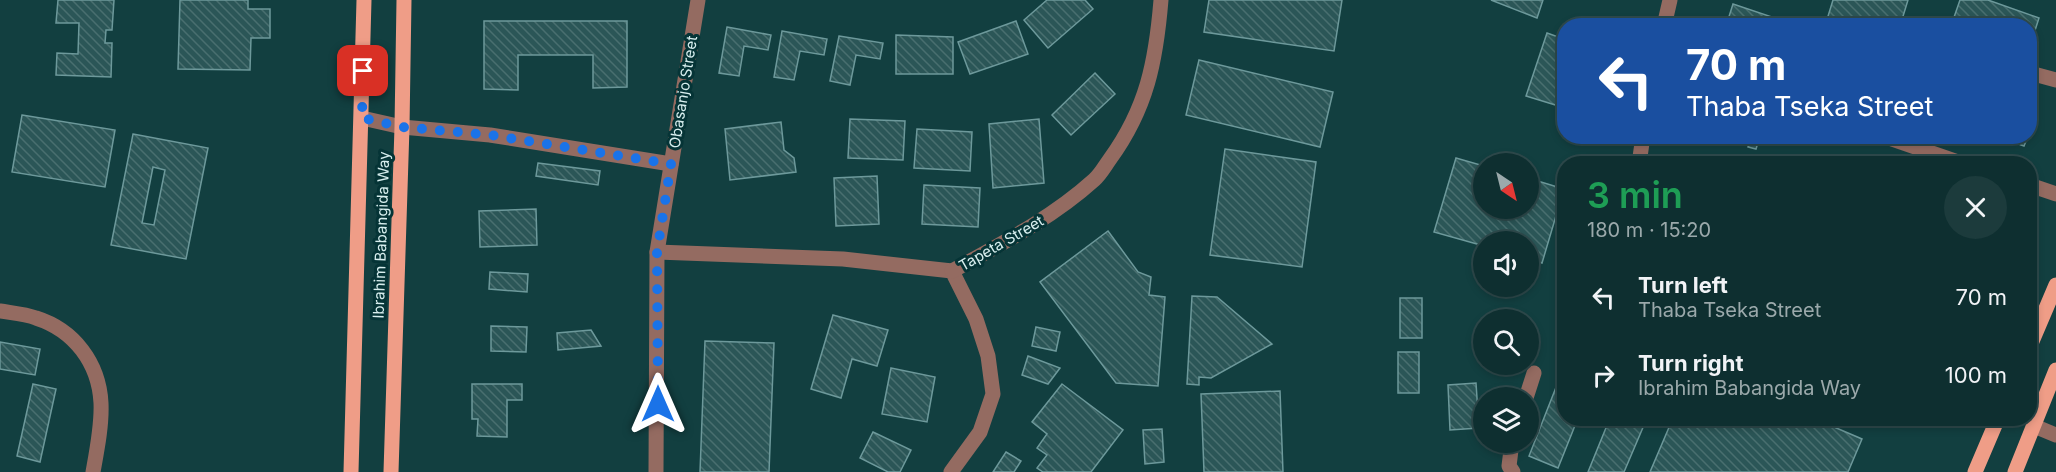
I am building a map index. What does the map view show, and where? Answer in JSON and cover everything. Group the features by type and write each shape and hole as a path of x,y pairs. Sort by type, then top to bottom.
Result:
{"main road":[{"name":"Ibrahim Babangida Way","path":"351,472 364,0"},
{"name":"Ibrahim Babangida Way","path":"391,472 404,0"},
{"path":"2037,330 2056,285"},
{"path":"2037,418 2056,370"},
{"path":"1975,472 1995,426"},
{"path":"2015,472 2034,426"}],"street":[{"name":"Obasanjo Street","path":"656,472 657,252 699,0"},
{"name":"Tapeta Street","path":"952,271 1041,222 1096,179 1122,142 1144,98 1157,48 1161,0"},
{"path":"1666,18 1670,0"},
{"path":"2037,75 2056,80"},
{"path":"362,118 402,127 490,135 671,164"},
{"path":"1906,144 1941,156"},
{"path":"2037,187 2056,194"},
{"path":"657,252 843,259 952,271 976,319 988,356 993,394 980,432 951,472"},
{"path":"0,311 37,318 68,333 84,350 95,373 101,403 93,472"},
{"path":"2034,426 2056,435"},
{"path":"1511,453 1509,466 1512,472"}],"building":[{"path":"58,0 114,0 112,30 106,30 105,43 112,43 111,77 56,75 57,53 78,54 79,23 56,23"},
{"path":"180,0 248,0 248,9 270,9 270,38 251,38 250,70 178,69"},
{"path":"1047,0 1085,0 1093,9 1048,48 1024,20"},
{"path":"1209,0 1342,0 1334,51 1204,32"},
{"path":"1491,0 1543,0 1537,18"},
{"path":"1833,0 1908,0 1902,18 1827,18"},
{"path":"1960,0 1988,0 2039,18 2037,24 2037,18 1954,18"},
{"path":"1733,4 1775,18 1729,18"},
{"path":"484,21 627,21 627,87 593,88 593,55 518,55 518,90 484,89"},
{"path":"1016,21 1028,54 970,74 958,42"},
{"path":"727,27 771,35 768,50 744,46 739,76 719,73"},
{"path":"782,31 827,39 824,55 800,51 794,80 774,77"},
{"path":"1547,33 1557,37 1557,105 1526,96"},
{"path":"896,35 953,37 953,74 896,74"},
{"path":"839,36 883,43 880,59 856,55 850,85 830,81"},
{"path":"1199,60 1333,92 1320,147 1186,115"},
{"path":"1095,73 1115,94 1071,135 1052,115"},
{"path":"22,115 115,130 105,187 12,172"},
{"path":"850,119 905,121 903,160 848,158"},
{"path":"1039,119 1044,183 993,188 989,124"},
{"path":"781,122 784,150 794,158 796,172 730,180 725,129"},
{"path":"917,129 972,132 970,171 914,168"},
{"path":"133,134 208,148 186,259 111,245","holes":["153,167 165,170 154,225 142,223"]},
{"path":"1749,144 1758,144 1756,149 1748,147"},
{"path":"1225,149 1316,162 1302,267 1210,255"},
{"path":"1456,158 1473,163 1473,219 1539,219 1539,181 1557,187 1557,213 1542,263 1539,262 1539,231 1473,231 1473,243 1434,232"},
{"path":"538,163 600,171 598,185 536,176"},
{"path":"877,176 879,224 836,226 834,178"},
{"path":"924,185 980,188 978,227 922,224"},
{"path":"536,209 537,245 480,247 479,211"},
{"path":"1108,231 1138,272 1151,277 1149,295 1165,297 1158,386 1116,383 1040,282"},
{"path":"490,272 528,274 527,292 489,289"},
{"path":"1192,296 1217,297 1272,344 1211,378 1199,377 1199,385 1187,384"},
{"path":"1400,298 1422,298 1422,338 1400,338"},
{"path":"833,315 888,330 877,366 852,359 841,398 811,389"},
{"path":"491,326 527,327 526,352 491,351"},
{"path":"1036,327 1060,332 1056,351 1032,346"},
{"path":"591,330 601,346 558,350 557,333"},
{"path":"705,341 774,343 769,472 700,472"},
{"path":"0,342 40,349 35,375 0,369"},
{"path":"1398,352 1419,352 1419,393 1398,393"},
{"path":"1028,356 1060,368 1048,384 1022,375"},
{"path":"891,368 935,377 927,422 882,414"},
{"path":"1476,383 1476,387 1473,387 1473,428 1450,430 1448,385"},
{"path":"33,384 56,389 40,462 17,456"},
{"path":"472,384 522,384 522,400 507,400 507,437 477,436 478,419 472,419"},
{"path":"1062,384 1123,430 1091,472 1043,472 1037,468 1047,455 1037,448 1047,434 1032,422"},
{"path":"1557,385 1557,426 1575,426 1558,468 1529,456 1530,453 1539,453 1539,431"},
{"path":"1280,391 1283,472 1204,472 1201,394"},
{"path":"1607,426 1644,426 1624,472 1588,472"},
{"path":"1670,426 1832,426 1862,439 1848,472 1650,472"},
{"path":"1162,429 1164,462 1145,464 1143,430"},
{"path":"873,432 911,450 900,472 888,472 860,458"},
{"path":"1006,452 1021,461 1014,472 993,472"}],"route":[{"path":"363,71 362,118 402,127 490,135 671,164 657,252 658,404"}]}
